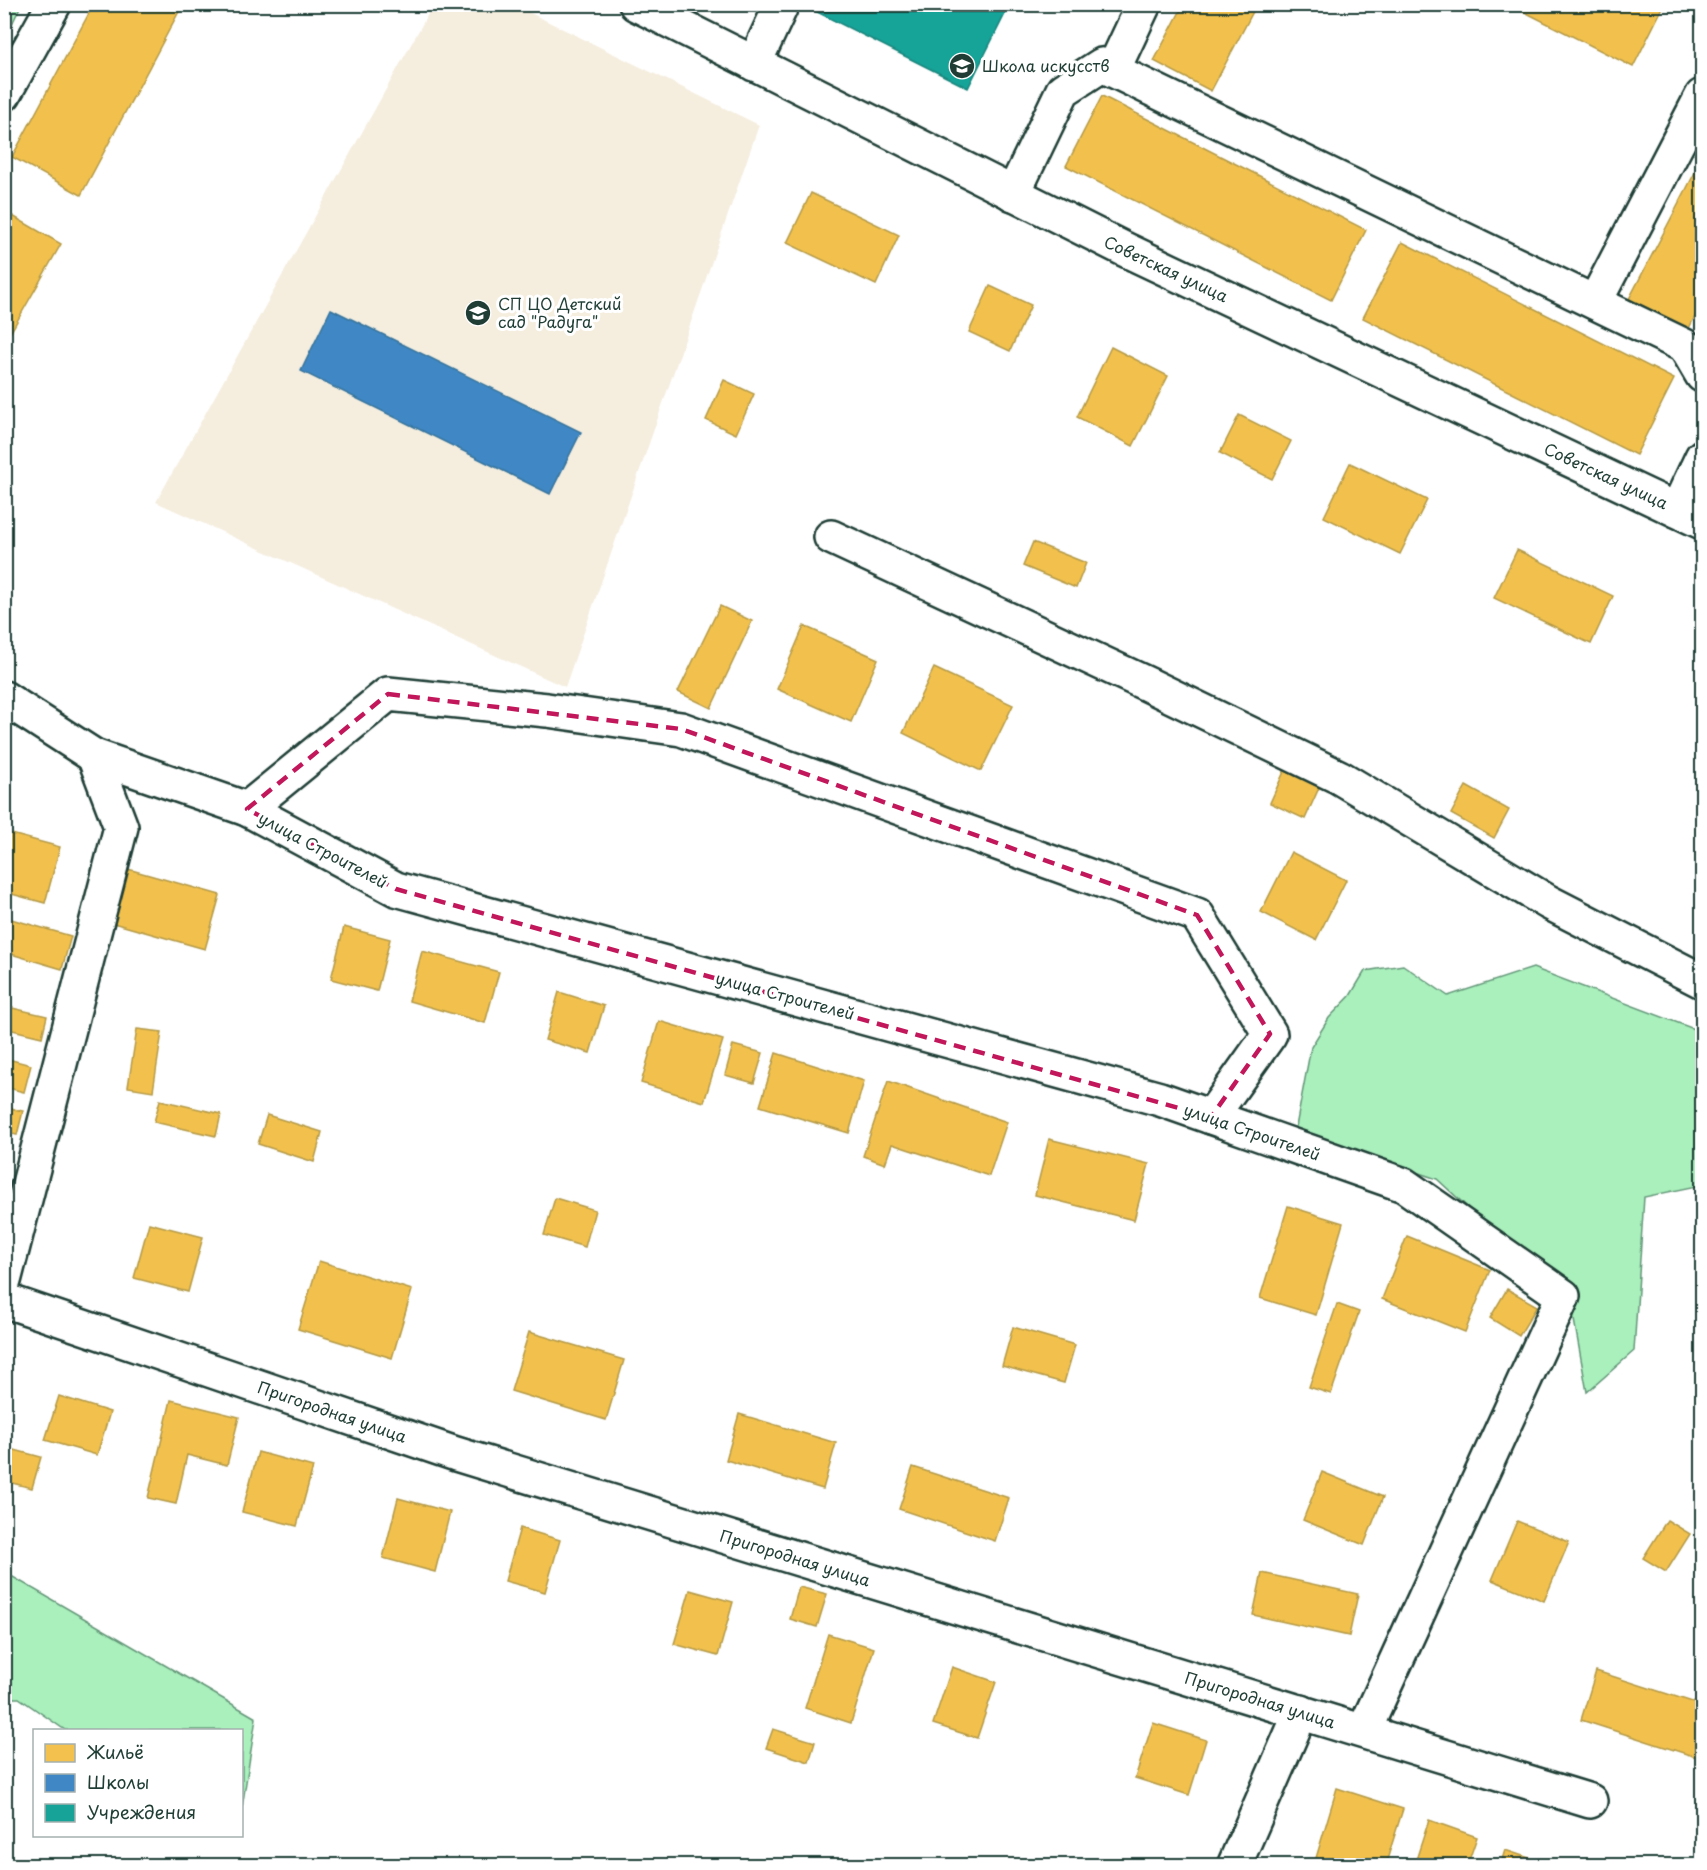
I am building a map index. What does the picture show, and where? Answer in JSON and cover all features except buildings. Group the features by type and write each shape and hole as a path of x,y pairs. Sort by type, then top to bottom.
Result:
{"street":[{"path":"4,94 54,4"},
{"name":"Советская улица","path":"636,4 1124,249 1690,516"},
{"path":"754,64 782,4"},
{"path":"1113,70 1144,4"},
{"path":"1013,194 1064,90 1102,65 1685,346 1702,375"},
{"path":"1595,302 1702,96"},
{"path":"1690,516 1702,457"},
{"path":"831,537 1339,777 1548,902 1702,981"},
{"path":"247,809 388,694 547,710 681,729 1197,915 1270,1034 1211,1118"},
{"name":"улица Строителей","path":"4,698 94,756 247,809 396,889 1160,1099 1404,1185 1563,1296 1364,1731"},
{"path":"4,1281 121,827 94,756"},
{"name":"Пригородная улица","path":"4,1300 456,1454 1590,1801"},
{"path":"1234,1866 1301,1712"}],"highlighted area":[{"path":"388,694 681,729 1197,915 1270,1034 1211,1117 396,889 247,809"}],"shaded area":[{"name":"СП ЦО Детский сад \"Радуга\"","path":"433,5 514,5 759,125 565,687 156,502"}],"green space":[{"path":"4,5 21,5 5,39"},
{"path":"1403,965 1448,996 1533,968 1702,1032 1702,1185 1644,1197 1634,1351 1587,1392 1571,1303 1437,1179 1295,1132 1311,1047 1329,1018 1350,996 1365,971"},
{"path":"5,1577 13,1577 256,1718 243,1802 243,1729 64,1729 19,1698 5,1698"}],"place":[{"name":"Школа искусств","path":"962,66"},
{"name":"СП ЦО Детский сад \"Радуга\"","path":"478,313"}]}
